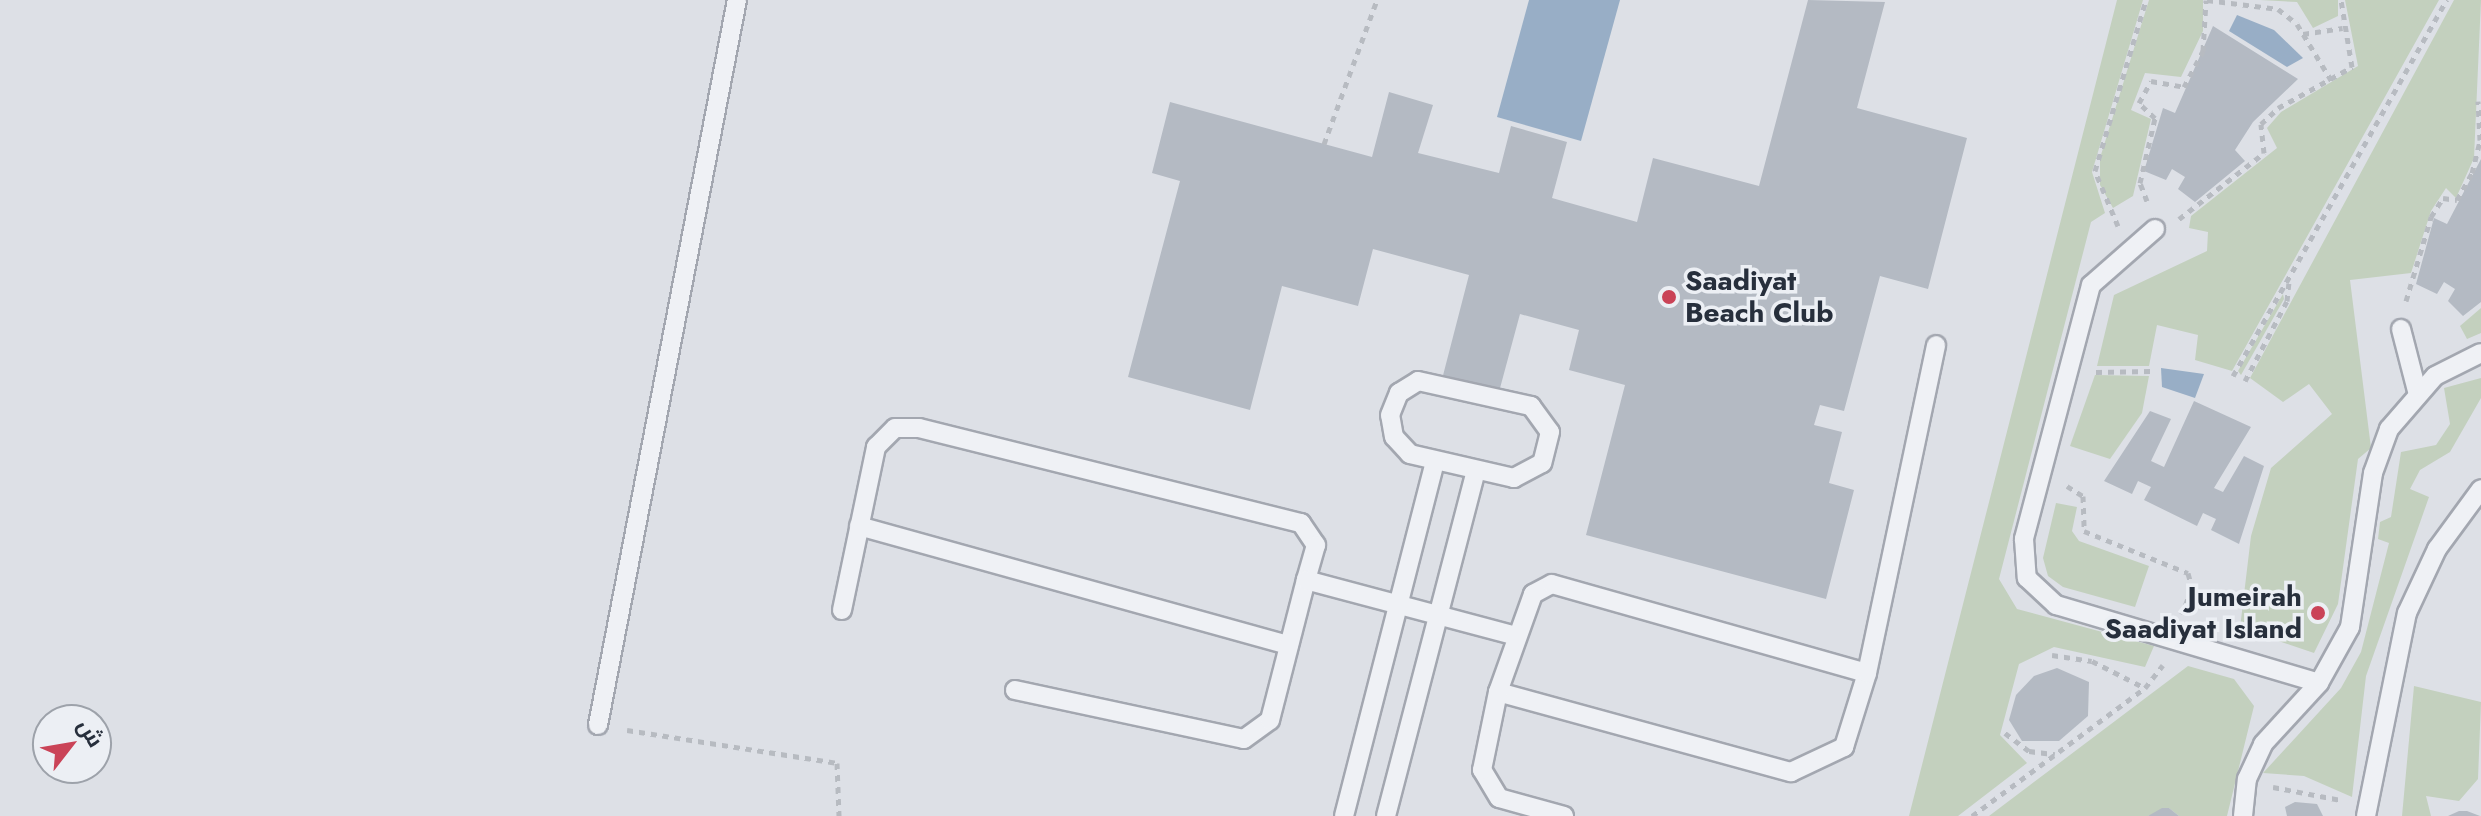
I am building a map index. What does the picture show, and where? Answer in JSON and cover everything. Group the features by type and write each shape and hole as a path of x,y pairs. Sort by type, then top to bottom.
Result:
{"lane":[{"path":"598,725 737,0"},
{"path":"2160,226 2131,245 2091,285 2024,539 2022,559 2039,594 2319,683"},
{"path":"2401,329 2417,391"},
{"path":"1498,692 1791,772 1844,747 1867,673 1936,345"},
{"path":"2243,816 2247,779 2263,744 2319,683 2359,596 2379,450 2417,391 2456,363 2481,353"},
{"path":"2456,363 2481,367"},
{"path":"1418,381 1521,402 1547,422 1548,454 1534,471 1514,478 1435,462 1401,447 1390,426 1393,403 1418,381"},
{"path":"842,610 876,447 895,428 919,428 1301,523 1316,545 1270,720 1244,739 1015,690"},
{"path":"1344,816 1435,462"},
{"path":"1386,816 1436,611 1476,471"},
{"path":"2366,815 2407,613 2437,549 2481,489"},
{"path":"859,526 1289,645"},
{"path":"1306,580 1436,611 1516,636"},
{"path":"1564,816 1499,798 1485,784 1498,692 1516,636 1533,594 1552,584 1867,673"}],"path":[{"path":"1324,144 1377,0"},
{"path":"2131,245 2101,198 2095,171 2146,0"},
{"path":"2331,80 2303,34 2278,9 2255,2 2206,0 2203,51 2184,87 2151,81 2139,103 2155,121 2141,192 2160,226 2178,220 2264,153 2261,124 2278,108 2347,74 2354,58 2343,28 2341,0"},
{"path":"2233,376 2447,0"},
{"path":"2303,34 2343,28"},
{"path":"2401,329 2431,217 2443,198 2457,200 2472,173 2481,123 2478,101"},
{"path":"2245,381 2287,301 2289,282"},
{"path":"2067,372 2151,371"},
{"path":"2052,655 2092,661 2145,688"},
{"path":"598,725 837,763 839,816"},
{"path":"2005,733 2029,751 2056,754"},
{"path":"2247,779 2327,793 2366,815"}],"green space":[{"path":"2117,0 2143,0 2092,172 2105,213 2091,222 1999,579 2017,609 2154,646 2145,667 2054,647 2019,664 2000,735 2027,763 1958,816 1909,816"},
{"path":"2149,0 2203,0 2203,31 2181,77 2145,73 2131,110 2151,119 2133,196 2113,208 2100,185 2100,158"},
{"path":"2260,0 2338,0 2338,16 2313,28 2297,2"},
{"path":"2345,0 2439,0 2232,371 2195,360 2198,335 2157,325 2149,366 2097,366 2114,295 2207,251 2208,232 2189,228 2191,216 2277,148 2267,128 2281,112 2358,66"},
{"path":"2454,0 2481,0 2474,158 2456,198 2446,188 2431,211 2411,273 2350,280 2371,448 2358,459 2338,604 2314,653 2240,628 2251,536 2271,468 2332,414 2309,384 2283,402 2250,378"},
{"path":"2283,294 2284,299 2241,375 2238,371"},
{"path":"2481,308 2481,333 2467,339 2460,326"},
{"path":"2095,375 2149,376 2142,413 2110,459 2070,446"},
{"path":"2481,378 2481,398 2450,452 2420,470 2410,489 2429,497 2366,676 2352,797 2304,776 2263,773 2341,688 2361,652 2389,543 2378,539 2380,522 2391,517 2401,452 2436,445 2450,424 2444,388"},
{"path":"2056,503 2077,507 2072,531 2079,541 2149,566 2135,607 2063,587 2048,576 2043,558"},
{"path":"2188,666 2234,679 2254,706 2227,816 2179,816 2169,808 2148,816 1989,816"},
{"path":"2414,686 2481,702 2478,779 2459,801 2426,796 2431,816 2402,816"}],"water":[{"path":"1529,0 1620,0 1581,141 1497,117"},
{"path":"2237,15 2274,30 2303,58 2287,67 2229,31"},
{"path":"2161,368 2204,374 2195,398 2162,387"}],"building":[{"name":"Saadiyat Beach Club","path":"1808,0 1885,2 1857,108 1967,138 1928,289 1880,276 1844,411 1820,405 1814,425 1842,432 1829,483 1854,490 1826,599 1586,535 1625,385 1569,370 1579,330 1520,314 1496,403 1440,387 1469,275 1373,249 1358,306 1282,286 1250,410 1128,377 1180,181 1152,173 1170,102 1372,157 1389,92 1433,105 1418,153 1499,173 1511,126 1567,142 1552,198 1637,222 1653,158 1759,186"},
{"path":"2213,26 2298,79 2253,122 2235,150 2245,161 2195,202 2178,189 2185,177 2172,169 2166,180 2144,171 2163,108 2175,113"},
{"path":"2481,159 2481,302 2463,316 2448,301 2455,289 2444,282 2437,294 2416,284 2434,218 2447,224"},
{"path":"2194,401 2251,427 2214,488 2223,492 2244,456 2264,466 2239,544 2211,530 2216,519 2203,513 2197,526 2144,500 2151,487 2138,481 2132,494 2104,481 2150,411 2171,419 2151,461 2164,467"},
{"path":"2057,668 2089,682 2088,716 2059,741 2022,741 2009,720 2016,695 2034,676"},
{"path":"2295,802 2317,804 2323,816 2287,816 2285,807"},
{"path":"2162,808 2169,808 2179,816 2148,816"},
{"path":"2467,811 2480,816 2448,816"}],"place":[{"name":"Saadiyat Beach Club","path":"1669,297"},
{"name":"Jumeirah Saadiyat Island","path":"2318,613"}]}
